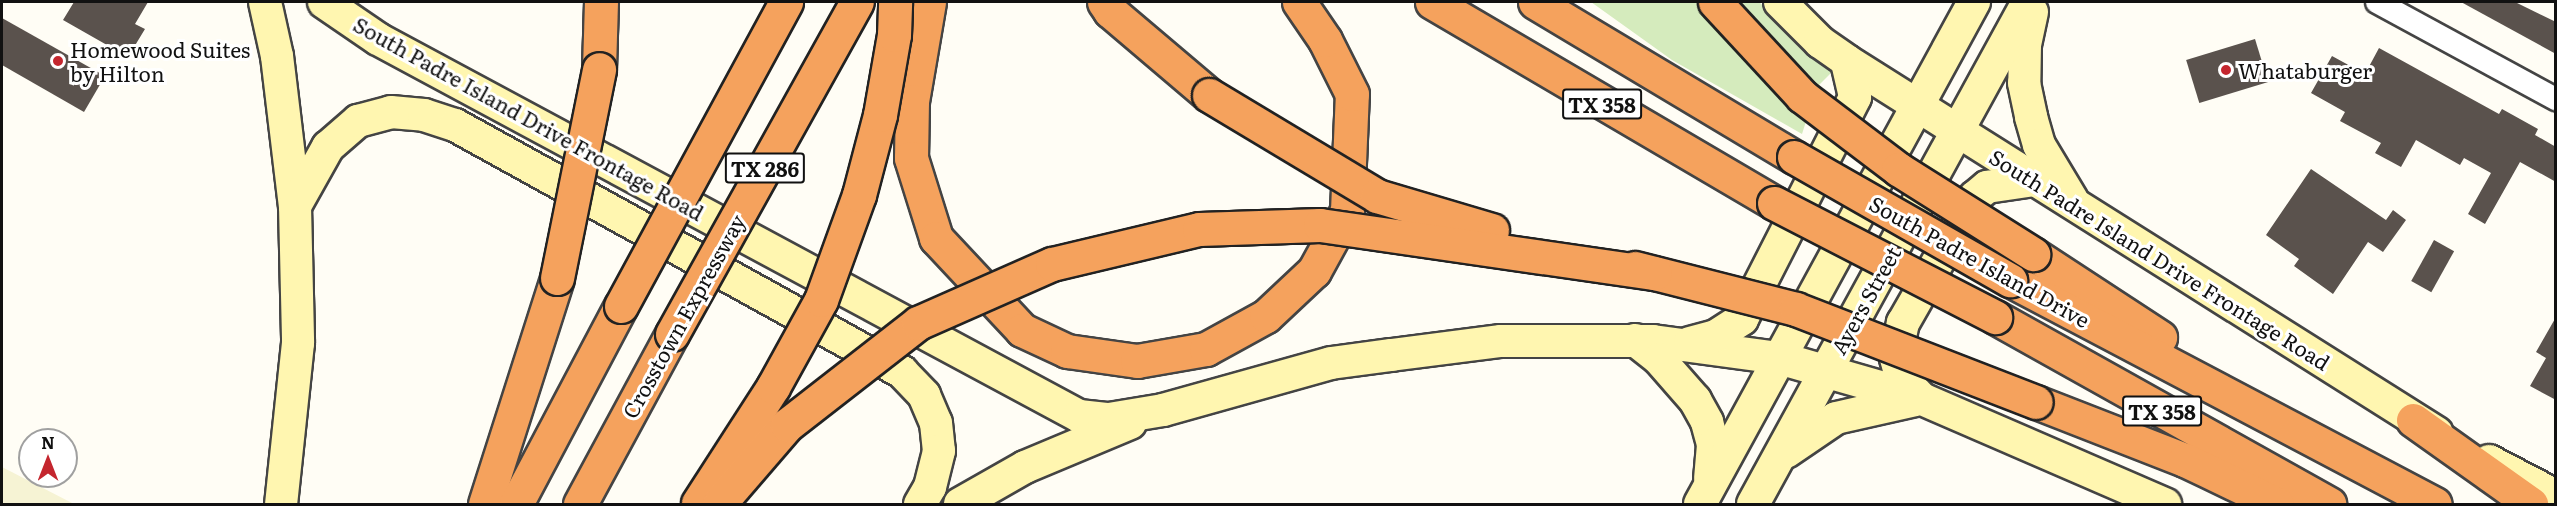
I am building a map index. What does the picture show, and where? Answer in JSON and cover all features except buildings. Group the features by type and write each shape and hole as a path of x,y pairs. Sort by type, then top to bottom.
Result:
{"highway":[{"path":"485,504 557,278 599,69 601,2"},
{"name":"TX 286","path":"516,504 786,2"},
{"name":"Crosstown Expressway","path":"580,504 857,2"},
{"path":"697,504 773,387 821,300 859,195 880,115 894,35 895,2"},
{"path":"928,2 912,101 911,158 936,238 1022,330 1067,351 1137,361 1206,349 1266,316 1314,270 1347,211 1352,94 1325,40 1299,2"},
{"path":"1104,2 1110,11 1209,95 1377,196 1655,273 1796,309 2185,460 2277,504"},
{"name":"South Padre Island Drive","path":"1432,2 1774,203 1995,317 2329,504"},
{"name":"South Padre Island Drive","path":"1534,2 1794,157 2010,280 2434,504"},
{"path":"1715,2 1802,96 1898,169 2033,254 2319,442"},
{"path":"720,504 788,425 918,324 1052,264 1199,229 1320,225 1655,273"},
{"path":"2413,420 2531,504"}],"main road":[{"path":"265,2 277,56 295,206 298,343 281,504"},
{"name":"South Padre Island Drive Frontage Road","path":"324,2 389,45 1079,416 1109,419 1163,410 1331,363 1381,356 1502,341 1635,340 1779,358 1922,399 2165,504"},
{"name":"South Padre Island Drive Frontage Road","path":"1780,2 1820,42 1916,106 2074,203 2413,420 2556,496"},
{"path":"1705,495 1974,2"},
{"name":"Ayers Street","path":"1753,504 2028,2"},
{"path":"2035,2 2025,44 2024,83 2039,144 2074,203"},
{"path":"1687,345 1716,336 1742,319 1855,98 1847,61"},
{"path":"295,206 328,147 358,121 391,112 424,115 455,125 902,372 924,395 936,423 939,451 930,487 920,504"},
{"path":"1922,399 1901,377 1896,358 1903,323 1975,197 1987,188 2034,180"},
{"path":"1635,340 1659,359 1695,400 1707,422 1713,445 1705,495"},
{"path":"1779,459 1836,418 1872,407 1922,399"},
{"path":"960,504 1025,467 1163,410"}],"street":[{"path":"2377,2 2556,99"}],"shaded area":[{"path":"2,467 18,475 18,488 43,488 74,504 2,504"}],"green space":[{"path":"1591,2 1759,2 1834,70 1817,87 1802,134 1672,60"}],"place":[{"name":"Homewood Suites by Hilton","path":"58,61"},
{"name":"Whataburger","path":"2226,70"}]}
